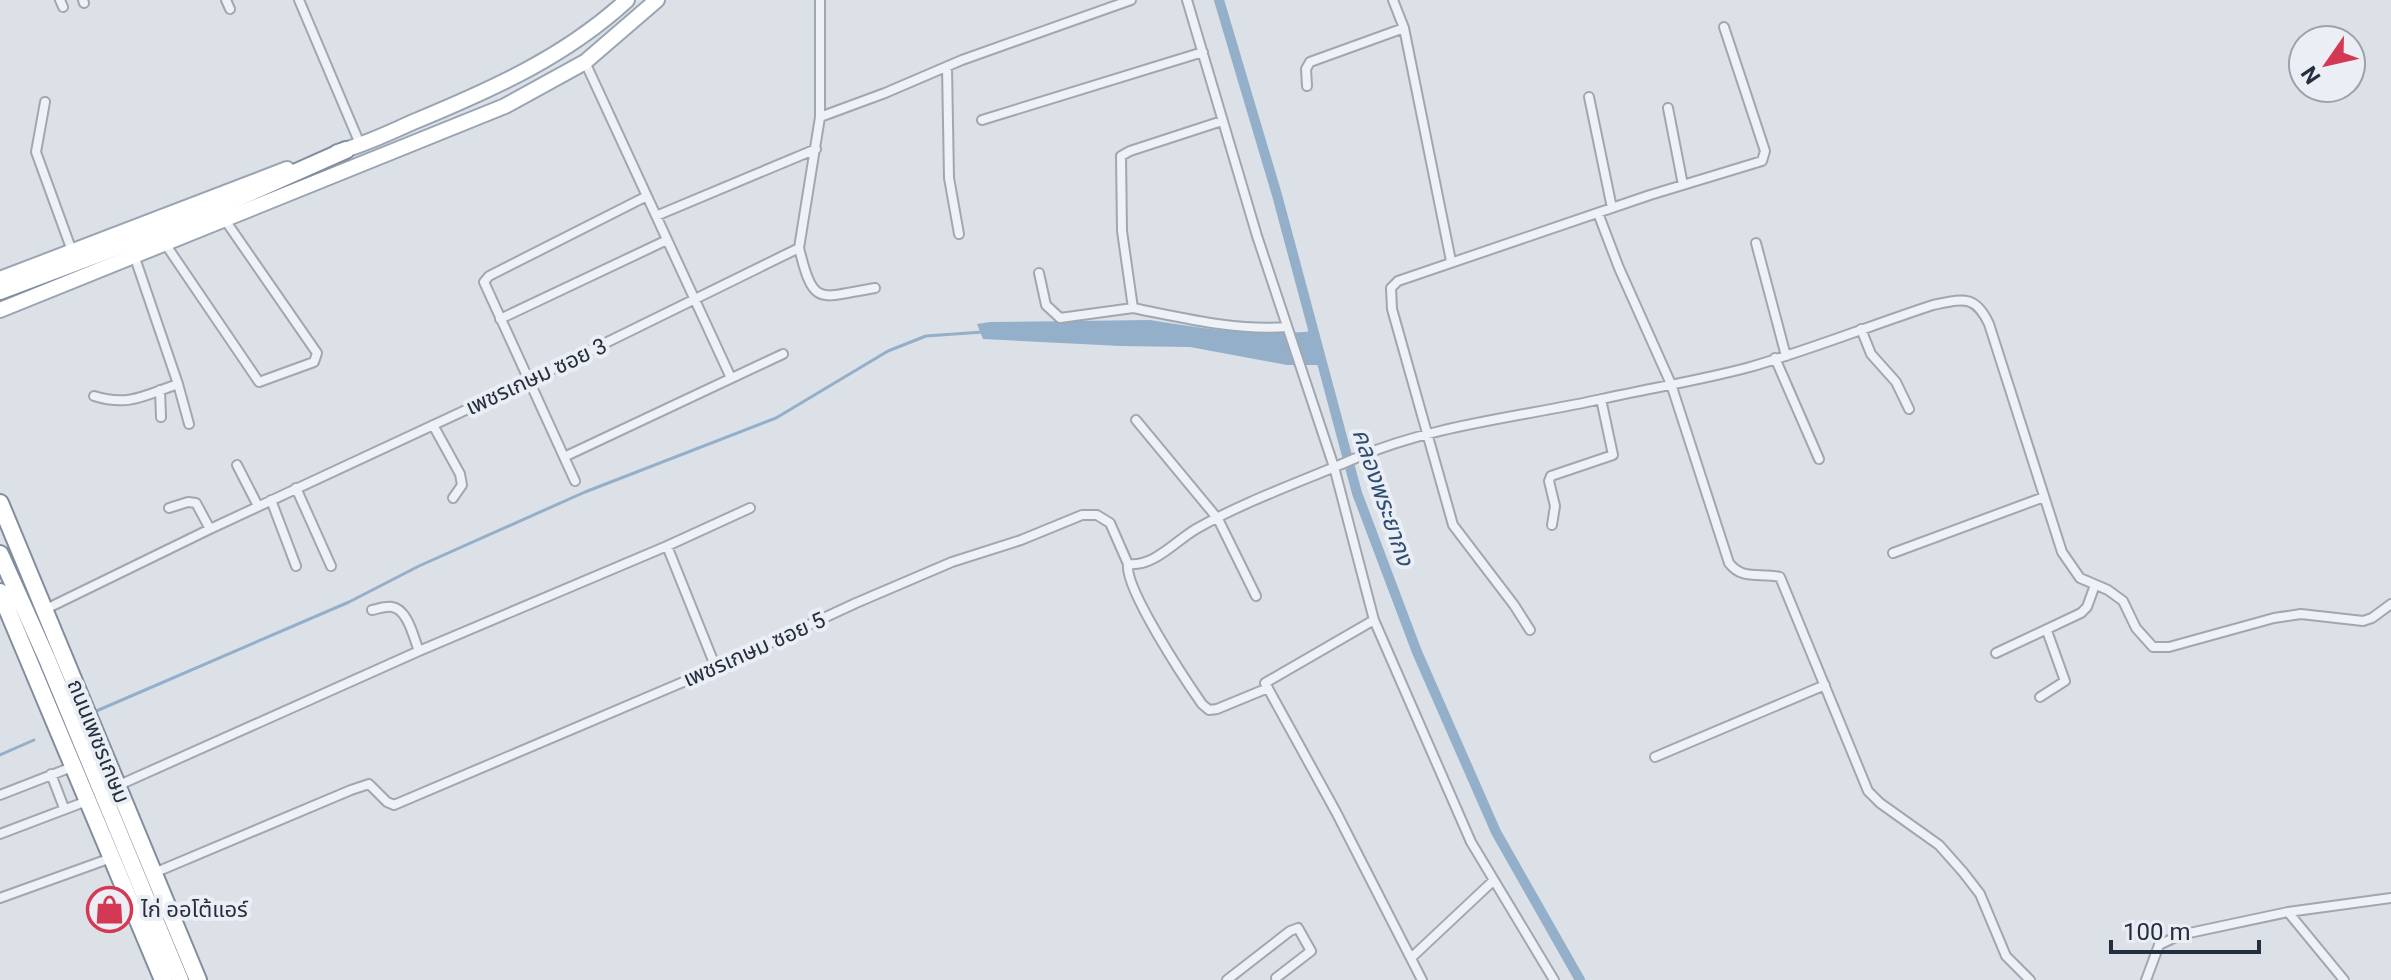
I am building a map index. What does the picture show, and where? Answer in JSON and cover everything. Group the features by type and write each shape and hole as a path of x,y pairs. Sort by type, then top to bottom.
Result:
{"highway":[{"path":"0,291 186,221 353,147"},
{"name":"ถนนเพชรเกษม","path":"0,503 198,980"},
{"path":"0,554 47,659 180,980"},
{"name":"ถนนเพชรเกษม","path":"0,592 5,618 163,980"},
{"path":"161,893 209,980"}],"main road":[{"path":"0,279 281,171 353,147 521,75 567,48 605,21 627,0"},
{"path":"0,310 505,106 585,62 657,0"}],"street":[{"path":"299,0 353,147"},
{"path":"820,0 820,117 799,248 806,278 816,292 825,295 875,288"},
{"path":"1098,0 1104,9"},
{"path":"820,117 1131,0"},
{"path":"1187,0 1287,328 1336,466 1374,620 1458,815 1493,881 1554,980"},
{"path":"1393,0 1404,28 1451,261"},
{"path":"1530,630 1453,525 1392,309 1391,288 1398,281 1451,261 1762,161 1765,156 1724,27"},
{"path":"1307,86 1306,69 1310,62 1404,28"},
{"path":"982,120 1203,52"},
{"path":"585,62 731,378"},
{"path":"947,67 949,178 959,234"},
{"path":"1589,97 1612,208"},
{"path":"45,102 36,152 72,251"},
{"path":"1668,108 1683,185"},
{"path":"1133,308 1122,231 1121,156 1222,121"},
{"path":"656,216 816,149"},
{"path":"575,481 484,286 484,279 647,196"},
{"path":"1598,213 1671,384 1729,563 1736,572 1747,576 1780,577 1868,791 1939,845 1963,872 1980,894 2006,956 2030,980"},
{"path":"166,245 259,382 314,362 317,353 225,220"},
{"path":"500,319 667,240"},
{"path":"1756,243 1786,356"},
{"name":"เพชรเกษม ซอย 3","path":"46,609 296,488 528,381 799,248"},
{"path":"135,258 189,424"},
{"path":"1039,273 1046,305 1060,318 1133,308 1235,326 1287,328"},
{"path":"1268,688 1217,709 1209,710 1202,704 1144,609 1126,572 1128,564 1148,562 1197,529 1336,466 1402,441 1749,367 1933,305 1957,300 1971,300 1982,308 1989,324 2062,552 2080,578 2108,590 2123,601 2136,628 2153,647 2169,647 2287,616 2320,615 2363,621 2391,604"},
{"path":"1861,329 1871,354 1896,382 1909,409"},
{"path":"564,457 783,354"},
{"path":"1775,358 1819,459"},
{"path":"94,396 125,402 178,384"},
{"path":"160,390 161,417"},
{"path":"1552,525 1555,506 1549,481 1551,476 1613,455 1601,399"},
{"path":"1136,420 1218,519 1256,596"},
{"path":"433,425 460,474 462,485 453,498"},
{"path":"237,465 258,506"},
{"path":"296,488 331,566"},
{"path":"1893,553 2044,497"},
{"path":"271,500 296,566"},
{"path":"169,508 192,501 196,503 210,529"},
{"path":"117,786 750,508"},
{"name":"เพชรเกษม ซอย 5","path":"154,874 369,784 394,805 716,668 952,562 1021,540 1082,515 1097,515 1110,523 1128,564"},
{"path":"667,546 716,668"},
{"path":"1996,653 2047,631 2087,607 2095,585"},
{"path":"372,610 392,607 400,611 419,651"},
{"path":"1374,620 1265,683 1422,980"},
{"path":"2040,697 2065,681 2047,631"},
{"path":"1655,757 1825,685"},
{"path":"0,795 72,767"},
{"path":"51,774 64,808"},
{"path":"0,834 87,801"},
{"path":"0,898 111,858"},
{"path":"1411,958 1493,881"},
{"path":"2146,980 2159,945 2169,939 2288,912 2391,898"},
{"path":"2288,912 2344,980"},
{"path":"1227,980 1298,928 1311,951 1276,978"}],"water":[{"path":"1150,320 1252,333 1314,331 1323,365 1287,365 1190,347 983,339 977,324"}],"waterway":[{"name":"คลองพระยากง","path":"1219,0 1277,195 1357,493 1417,652 1496,832 1580,980"},
{"path":"94,712 349,602 419,566 585,492 776,418 888,351 926,336 983,332"},
{"path":"0,755 34,740"}],"place":[{"name":"ไก่ ออโต้แอร์","path":"110,909"}]}
